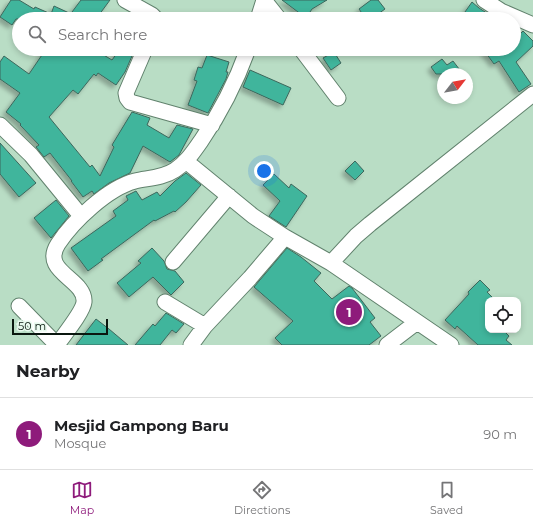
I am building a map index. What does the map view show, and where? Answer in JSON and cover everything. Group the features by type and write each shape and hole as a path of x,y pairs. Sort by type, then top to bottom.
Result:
{"street":[{"path":"125,0 147,12"},
{"path":"260,12 264,0"},
{"path":"264,0 273,12"},
{"path":"484,0 503,12"},
{"path":"521,20 533,25"},
{"path":"142,56 126,93 130,102 212,125"},
{"path":"19,306 57,345 81,310 84,301 84,295 79,288 62,272 55,262 54,251 58,244 81,216 102,199 125,185 174,171 186,162 212,125 228,98 245,56"},
{"path":"306,56 338,98"},
{"path":"331,264 356,236 370,224 533,94"},
{"path":"0,125 31,155 81,216"},
{"path":"186,162 253,216 331,264 451,345"},
{"path":"173,262 229,196"},
{"path":"191,345 204,326 250,278 285,237"},
{"path":"165,302 204,326"},
{"path":"387,345 418,322"}],"building":[{"path":"11,0 19,0 34,9 35,7 46,12 12,12 12,25 0,17"},
{"path":"81,0 110,0 101,12 72,12"},
{"path":"282,0 327,0 312,9 310,12 298,12"},
{"path":"371,0 378,0 385,9 381,12 361,12 359,9"},
{"path":"472,2 485,12 465,12"},
{"path":"54,6 67,12 52,12"},
{"path":"523,31 533,41 533,46 516,62 531,84 519,92 499,61 494,64 488,56 521,56 521,33"},
{"path":"4,56 29,74 41,56 105,56 112,60 115,56 132,56 125,72 116,85 98,73 96,76 94,74 78,94 73,90 49,117 90,167 92,165 100,176 114,147 112,145 132,112 150,118 147,125 169,138 177,125 193,129 179,155 170,162 143,146 130,173 109,183 94,194 92,191 83,197 50,153 44,157 36,147 39,145 20,125 21,124 6,112 20,93 0,79 0,62"},
{"path":"207,56 229,62 226,72 228,72 226,79 208,113 188,105 197,81 194,80 198,67 202,68"},
{"path":"327,56 337,56 341,63 331,70 323,58"},
{"path":"442,59 447,65 453,61 458,68 437,68 436,74 431,67"},
{"path":"250,70 291,88 283,105 243,87"},
{"path":"0,143 36,183 19,197 0,174"},
{"path":"355,161 364,171 355,180 345,171"},
{"path":"186,173 201,185 186,202 175,212 174,211 155,221 154,220 101,259 103,260 88,271 71,248 116,216 113,211 128,200 126,196 136,191 142,200 157,192 160,196 175,181"},
{"path":"274,174 289,188 291,184 307,196 286,227 269,216 280,201 263,185"},
{"path":"56,200 69,216 51,238 34,218"},
{"path":"152,248 164,261 167,269 175,271 184,282 171,295 153,277 129,297 117,283 141,263 138,261"},
{"path":"287,248 321,273 314,281 332,299 349,286 352,288 375,318 370,322 381,336 369,345 282,345 275,338 293,321 254,287"},
{"path":"480,280 490,290 487,292 492,297 485,297 485,333 506,333 509,336 506,340 512,345 478,345 457,326 455,329 445,320 469,294 468,292"},
{"path":"166,313 184,324 176,333 172,330 160,345 135,345 153,324 155,326"},
{"path":"96,319 109,329 128,345 76,345"}],"place":[{"name":"Mesjid Gampong Baru","path":"349,312"}]}
